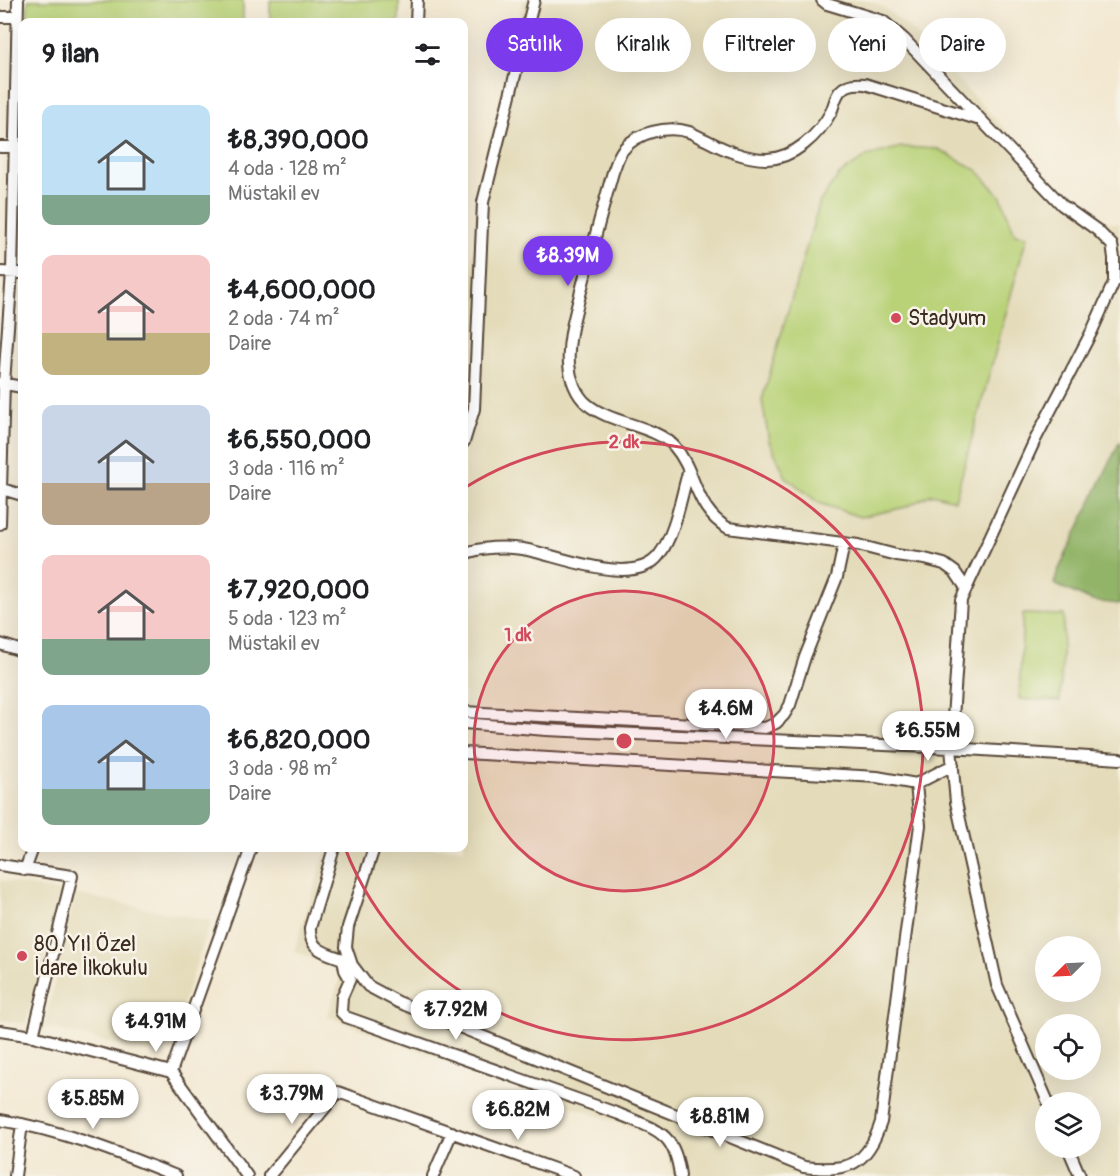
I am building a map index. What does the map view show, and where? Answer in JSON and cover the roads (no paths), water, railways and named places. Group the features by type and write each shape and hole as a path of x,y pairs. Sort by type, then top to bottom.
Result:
{"street":[{"path":"0,524 2,383 17,272 18,0"},
{"path":"416,18 417,0"},
{"path":"468,429 474,409 483,202 534,0"},
{"path":"822,0 827,4 883,21 904,39 1062,204 1097,230 1112,245 1114,282 1092,331 1035,440 961,600 951,748 956,802 997,985 1044,1092"},
{"path":"0,17 17,17"},
{"path":"966,588 955,572 944,564 858,545 728,528 717,522 700,498 674,446 640,427 604,414 586,404 574,386 569,364 573,322 604,205 622,151 635,139 655,131 671,129 690,132 748,158 780,157 792,153 808,141 831,113 840,91 855,83 865,84 980,120"},
{"path":"0,147 18,147"},
{"path":"0,272 17,272"},
{"path":"2,383 18,386"},
{"path":"468,553 487,549 522,549 622,571 636,570 650,565 665,547 688,473"},
{"path":"2,489 18,494"},
{"path":"468,712 765,728 776,723 790,705 805,657 837,577 844,544"},
{"path":"0,644 18,650"},
{"path":"468,723 546,730 951,748 1120,759"},
{"path":"468,753 876,777 916,783 953,765"},
{"path":"373,852 348,927 346,948 352,965 368,986 398,1002 804,1167 830,1170 862,1158 874,1144 881,1122 920,825 916,783"},
{"path":"25,870 32,852"},
{"path":"171,1072 250,852"},
{"path":"333,852 309,937 322,952 343,959 350,979 342,997 341,1012 346,1017 661,1131 670,1140 680,1176"},
{"path":"0,865 72,876 33,1036"},
{"path":"0,1031 33,1036 171,1072 247,1176"},
{"path":"269,1176 338,1092 574,1176"},
{"path":"0,1120 22,1124 117,1152 176,1176"},
{"path":"15,1176 22,1124"},
{"path":"433,1176 452,1132"},
{"path":"1072,1158 1080,1176"}],"place":[{"name":"Stadyum","path":"896,318"},
{"name":"80. Yıl Özel İdare İlkokulu","path":"22,956"}]}
